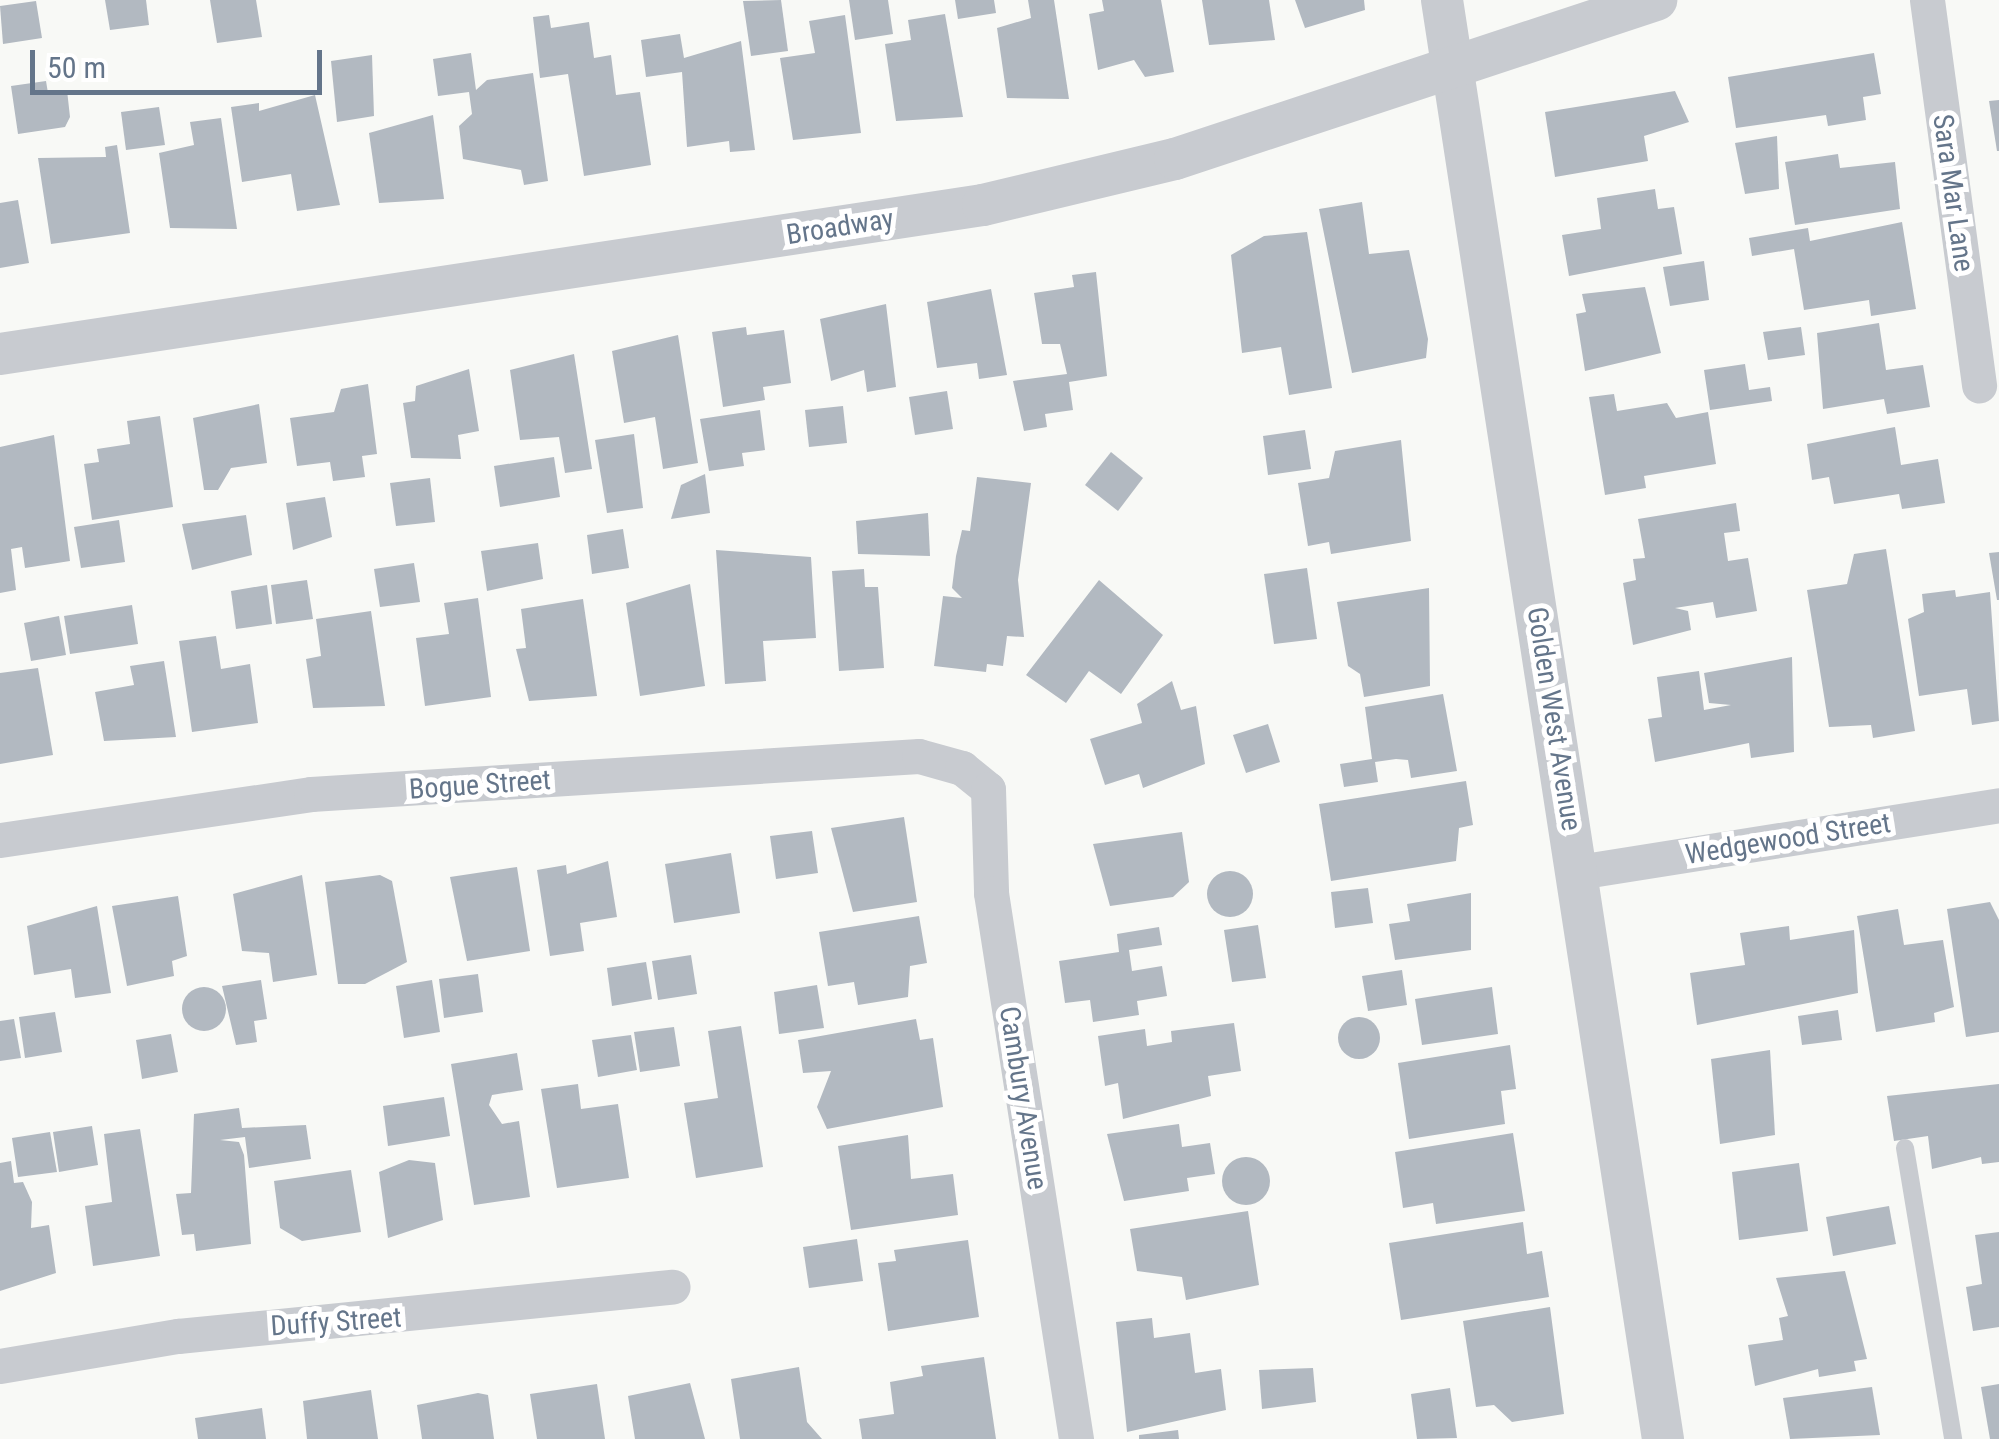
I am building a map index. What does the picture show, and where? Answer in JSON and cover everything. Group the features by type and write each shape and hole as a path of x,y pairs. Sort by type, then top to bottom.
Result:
{"street":[{"name":"Golden West Avenue","path":"1442,0 1663,1439"},
{"name":"Broadway","path":"0,354 984,205 1175,159 1455,70 1656,0"},
{"name":"Sara Mar Lane","path":"1927,0 1980,386"},
{"name":"Bogue Street","path":"0,840 311,794 919,756 962,768"},
{"name":"Cambury Avenue","path":"962,768 988,789 991,893 1076,1439"},
{"name":"Wedgewood Street","path":"1578,872 1999,805"},
{"name":"Duffy Street","path":"0,1366 178,1336 672,1286"}],"lane":[{"path":"1905,1148 1954,1439"}],"building":[{"path":"105,0 146,0 149,25 110,30"},
{"path":"210,0 256,0 262,37 217,43"},
{"path":"781,0 788,51 751,56 743,1"},
{"path":"849,0 888,0 893,34 855,40"},
{"path":"955,0 994,0 996,13 958,19"},
{"path":"1028,0 1054,0 1069,99 1007,98 997,28 1031,18"},
{"path":"1102,0 1161,0 1174,72 1145,77 1134,60 1098,70 1089,14 1104,11"},
{"path":"1202,0 1269,0 1275,40 1209,45"},
{"path":"1295,0 1364,0 1365,10 1305,28"},
{"path":"36,1 42,38 3,44 0,6"},
{"path":"945,14 963,117 896,121 885,44 911,40 908,20"},
{"path":"549,15 551,28 589,22 594,58 611,55 616,95 640,92 651,165 584,176 568,74 540,78 533,17"},
{"path":"845,15 861,133 793,140 780,58 815,53 809,21"},
{"path":"680,34 684,58 741,41 755,150 730,152 729,141 687,147 682,72 646,77 641,40"},
{"path":"471,53 476,90 487,80 533,73 548,181 524,185 521,170 463,159 459,126 472,114 469,92 438,96 433,59"},
{"path":"1874,53 1881,94 1863,97 1866,120 1828,126 1826,115 1736,128 1728,77"},
{"path":"372,55 374,116 337,122 331,61"},
{"path":"46,81 48,93 67,90 70,117 65,127 18,134 11,86"},
{"path":"1675,91 1689,122 1644,136 1648,161 1555,177 1545,112"},
{"path":"315,95 340,205 297,211 291,174 242,182 231,107 259,103 259,111"},
{"path":"1999,100 1999,151 1997,151 1989,101"},
{"path":"159,107 165,145 126,150 121,112"},
{"path":"433,115 444,199 379,203 369,133"},
{"path":"221,118 237,229 170,228 159,153 194,145 190,122"},
{"path":"1777,136 1779,189 1745,194 1735,143"},
{"path":"117,145 130,233 51,244 38,158 106,157 105,147"},
{"path":"1838,154 1840,168 1895,162 1900,209 1795,225 1785,162"},
{"path":"1655,189 1658,209 1674,207 1682,254 1569,276 1562,235 1601,229 1597,198"},
{"path":"18,200 29,263 0,268 0,203"},
{"path":"1362,202 1369,254 1409,250 1428,339 1426,358 1352,373 1319,209"},
{"path":"1902,222 1916,309 1871,316 1869,300 1804,310 1794,249 1752,256 1749,238 1808,228 1810,241"},
{"path":"1307,232 1332,388 1289,395 1281,347 1242,353 1231,255 1264,236"},
{"path":"1704,261 1709,300 1670,306 1663,267"},
{"path":"1096,272 1107,376 1069,382 1073,410 1045,414 1047,427 1024,431 1013,381 1067,374 1060,344 1042,344 1034,293 1074,287 1072,275"},
{"path":"1645,287 1661,353 1585,371 1576,314 1586,312 1582,294"},
{"path":"991,289 1007,375 979,379 977,363 937,368 927,302"},
{"path":"886,304 896,387 867,392 864,370 831,381 820,319"},
{"path":"1879,323 1886,370 1923,365 1930,407 1887,414 1884,399 1823,409 1817,333"},
{"path":"746,327 747,335 784,330 791,383 763,387 765,400 723,407 712,332"},
{"path":"1801,327 1805,355 1768,360 1763,332"},
{"path":"678,335 698,463 663,469 655,417 624,423 612,351"},
{"path":"574,354 592,469 565,473 559,437 520,440 510,370"},
{"path":"1745,364 1749,390 1770,387 1772,401 1710,410 1704,370"},
{"path":"469,369 479,431 458,435 461,459 411,458 403,403 415,401 416,386"},
{"path":"368,384 377,454 362,456 365,477 333,481 330,462 297,466 290,418 334,412 341,389"},
{"path":"947,391 953,429 915,435 909,397"},
{"path":"1614,394 1617,411 1667,403 1676,418 1708,412 1716,464 1644,476 1646,488 1605,495 1589,397"},
{"path":"259,404 267,463 231,468 218,490 204,490 193,418"},
{"path":"843,406 847,443 809,447 805,410"},
{"path":"760,410 765,450 742,453 744,466 709,471 700,419"},
{"path":"160,416 173,507 92,520 84,464 99,462 97,449 130,444 127,421"},
{"path":"1895,427 1901,465 1938,459 1945,503 1902,509 1899,494 1834,504 1829,477 1812,480 1807,444"},
{"path":"1305,430 1311,469 1268,475 1263,436"},
{"path":"634,434 643,508 607,513 595,440"},
{"path":"54,435 70,561 25,568 22,547 11,549 16,590 0,593 0,447"},
{"path":"1401,440 1411,541 1331,554 1329,542 1308,546 1298,483 1329,478 1335,451"},
{"path":"1111,452 1143,478 1118,511 1085,485"},
{"path":"554,457 560,497 500,507 494,466"},
{"path":"705,474 710,513 671,519 681,485"},
{"path":"977,477 1031,483 1018,580 1024,637 1007,636 1003,666 987,664 986,672 934,666 943,596 962,598 952,588 962,530 970,531"},
{"path":"430,478 435,522 396,526 390,483"},
{"path":"325,497 332,537 293,550 286,503"},
{"path":"1736,503 1740,531 1724,533 1728,561 1748,558 1757,611 1716,618 1713,602 1675,608 1688,611 1691,630 1633,645 1623,583 1636,580 1633,559 1645,558 1638,519"},
{"path":"928,513 930,556 858,554 856,521"},
{"path":"246,515 252,555 192,570 182,524"},
{"path":"119,520 125,562 81,568 74,527"},
{"path":"623,529 629,568 592,574 587,535"},
{"path":"538,543 543,579 487,591 481,551"},
{"path":"1886,549 1915,731 1873,738 1871,725 1829,727 1807,590 1847,584 1854,554"},
{"path":"716,550 811,557 816,638 763,641 766,681 725,684"},
{"path":"1999,552 1999,600 1997,600 1989,553"},
{"path":"414,563 420,602 380,607 374,569"},
{"path":"1307,568 1317,639 1274,644 1264,574"},
{"path":"864,569 865,587 878,587 884,668 839,671 832,571"},
{"path":"307,580 313,619 276,624 271,585"},
{"path":"1099,580 1163,635 1121,694 1089,671 1066,703 1026,675"},
{"path":"690,584 705,686 640,696 626,603"},
{"path":"267,585 272,624 236,629 231,591"},
{"path":"1429,588 1430,686 1364,697 1360,674 1348,666 1337,602"},
{"path":"1955,590 1956,597 1990,592 1999,721 1972,725 1967,689 1919,696 1908,619 1924,612 1922,594"},
{"path":"478,598 491,697 425,706 416,638 449,634 444,603"},
{"path":"583,599 597,696 529,701 516,649 526,648 521,609"},
{"path":"132,605 138,644 70,654 64,616"},
{"path":"371,611 385,706 313,708 306,659 321,656 316,619"},
{"path":"59,616 66,655 31,661 24,623"},
{"path":"216,636 221,669 250,664 258,723 192,732 179,641"},
{"path":"1792,657 1794,752 1751,758 1749,743 1655,762 1648,719 1662,717 1657,677 1699,671 1704,710 1731,705 1709,703 1704,673"},
{"path":"164,661 176,737 104,741 95,692 134,685 130,666"},
{"path":"38,668 53,755 0,764 0,673"},
{"path":"1172,681 1181,710 1196,706 1205,764 1143,788 1139,774 1105,785 1090,739 1142,723 1137,704"},
{"path":"1443,694 1457,771 1411,778 1408,760 1396,759 1375,762 1378,782 1344,787 1340,764 1372,759 1365,707"},
{"path":"1268,724 1280,762 1246,773 1233,735"},
{"path":"1466,781 1473,825 1459,828 1456,861 1331,881 1319,804"},
{"path":"904,817 917,902 853,912 831,828"},
{"path":"812,831 818,873 776,879 770,836"},
{"path":"1182,832 1189,882 1173,897 1110,906 1093,844"},
{"path":"731,853 740,913 674,923 665,864"},
{"path":"608,861 617,917 580,923 584,951 550,956 537,870 566,865 567,874"},
{"path":"517,867 530,951 467,961 450,877"},
{"path":"1230,871 1247,877 1253,894 1247,911 1230,917 1213,911 1207,894 1213,877"},
{"path":"302,875 317,975 273,982 269,953 242,951 233,894"},
{"path":"380,875 392,881 407,962 365,984 338,984 325,882"},
{"path":"1368,888 1373,923 1335,928 1331,892"},
{"path":"1471,893 1471,950 1395,960 1389,924 1410,921 1407,904"},
{"path":"178,896 187,956 172,961 174,976 127,986 112,906"},
{"path":"1990,902 1999,920 1999,1032 1966,1037 1947,909"},
{"path":"97,906 111,993 75,998 71,969 34,975 27,926"},
{"path":"1898,909 1904,945 1943,940 1954,1007 1934,1013 1935,1022 1876,1032 1857,916"},
{"path":"919,916 927,963 910,966 908,997 858,1005 854,982 828,986 819,932"},
{"path":"1258,925 1266,978 1232,982 1224,930"},
{"path":"1789,926 1790,940 1854,930 1858,993 1697,1025 1690,973 1745,965 1740,933"},
{"path":"1159,927 1162,945 1129,950 1132,971 1162,966 1167,996 1137,1001 1139,1015 1093,1022 1090,1000 1065,1003 1059,961 1119,952 1117,934"},
{"path":"691,955 697,994 658,1000 652,961"},
{"path":"646,962 652,999 612,1006 607,968"},
{"path":"1402,970 1407,1005 1368,1011 1362,976"},
{"path":"478,974 483,1012 444,1018 439,979"},
{"path":"261,980 267,1019 254,1021 257,1042 236,1045 222,986"},
{"path":"432,980 440,1032 404,1038 396,986"},
{"path":"817,985 824,1028 779,1034 774,992"},
{"path":"204,987 220,993 226,1009 220,1025 204,1031 188,1025 182,1009 188,993"},
{"path":"1492,987 1498,1034 1422,1045 1415,999"},
{"path":"1838,1010 1842,1040 1802,1045 1798,1016"},
{"path":"55,1012 62,1052 25,1058 19,1017"},
{"path":"1359,1017 1374,1023 1380,1038 1374,1053 1359,1059 1344,1053 1338,1038 1344,1023"},
{"path":"14,1019 21,1058 0,1061 0,1021"},
{"path":"916,1019 920,1040 933,1038 943,1107 827,1129 817,1107 831,1071 803,1073 798,1040"},
{"path":"1234,1023 1241,1071 1208,1076 1211,1096 1123,1119 1118,1083 1105,1086 1098,1036 1145,1029 1147,1046 1172,1042 1171,1031"},
{"path":"741,1026 763,1167 696,1178 684,1103 718,1098 708,1031"},
{"path":"674,1027 680,1066 640,1072 634,1032"},
{"path":"171,1034 178,1072 142,1079 136,1040"},
{"path":"631,1035 637,1070 598,1077 592,1040"},
{"path":"1510,1045 1516,1089 1501,1091 1505,1124 1409,1139 1398,1063"},
{"path":"1770,1050 1775,1135 1720,1144 1711,1059"},
{"path":"517,1053 523,1090 492,1095 489,1105 502,1124 519,1121 530,1197 474,1205 451,1064"},
{"path":"578,1084 581,1109 618,1104 629,1178 557,1188 541,1089"},
{"path":"1999,1084 1999,1162 1982,1164 1981,1157 1932,1169 1928,1136 1894,1141 1887,1096"},
{"path":"444,1097 450,1136 388,1146 383,1106"},
{"path":"239,1108 242,1128 306,1125 311,1159 249,1168 245,1137 220,1140 239,1142 244,1155 251,1244 196,1251 194,1234 182,1235 176,1194 191,1193 194,1114"},
{"path":"1179,1124 1182,1147 1210,1143 1215,1174 1187,1178 1189,1191 1124,1201 1107,1134"},
{"path":"92,1126 98,1165 59,1172 53,1132"},
{"path":"140,1129 160,1256 93,1266 85,1206 112,1202 104,1134"},
{"path":"50,1132 57,1172 18,1177 12,1138"},
{"path":"1513,1133 1525,1211 1436,1224 1433,1203 1403,1208 1395,1152"},
{"path":"908,1135 911,1179 953,1174 958,1215 851,1230 838,1146"},
{"path":"1246,1157 1263,1164 1270,1181 1263,1198 1246,1205 1229,1198 1222,1181 1229,1164"},
{"path":"409,1160 435,1163 443,1220 388,1238 379,1172"},
{"path":"11,1161 14,1183 23,1182 32,1202 31,1228 49,1225 56,1273 0,1291 0,1163"},
{"path":"1799,1163 1808,1231 1739,1240 1732,1172"},
{"path":"351,1170 361,1232 302,1241 280,1228 274,1181"},
{"path":"1889,1206 1896,1244 1833,1256 1826,1217"},
{"path":"1248,1211 1259,1285 1186,1300 1182,1277 1137,1271 1130,1229"},
{"path":"1523,1222 1527,1254 1542,1251 1549,1297 1401,1320 1389,1243"},
{"path":"1999,1232 1999,1327 1973,1331 1966,1287 1982,1284 1975,1235"},
{"path":"857,1239 863,1281 809,1288 803,1247"},
{"path":"968,1240 979,1317 888,1331 878,1263 896,1261 894,1250"},
{"path":"1845,1271 1867,1359 1854,1361 1856,1371 1819,1377 1818,1369 1755,1386 1748,1345 1783,1340 1779,1318 1788,1316 1776,1278"},
{"path":"1550,1307 1564,1414 1512,1422 1494,1405 1476,1407 1463,1321"},
{"path":"1152,1318 1154,1338 1190,1333 1195,1373 1221,1369 1226,1410 1127,1432 1116,1322"},
{"path":"984,1357 996,1439 862,1439 859,1419 894,1414 890,1382 923,1376 921,1366"},
{"path":"799,1367 807,1422 822,1439 740,1439 731,1379"},
{"path":"1313,1368 1316,1402 1262,1409 1259,1370"},
{"path":"690,1383 705,1439 635,1439 628,1396"},
{"path":"597,1384 605,1439 537,1439 530,1394"},
{"path":"1999,1384 1999,1439 1990,1439 1981,1387"},
{"path":"1872,1387 1880,1435 1790,1439 1783,1398"},
{"path":"1450,1388 1457,1438 1417,1439 1411,1394"},
{"path":"371,1390 378,1439 307,1439 303,1401"},
{"path":"478,1393 488,1395 494,1439 422,1439 417,1405"},
{"path":"262,1408 266,1439 198,1439 195,1418"},
{"path":"1178,1430 1179,1439 1139,1439 1139,1435"}]}
